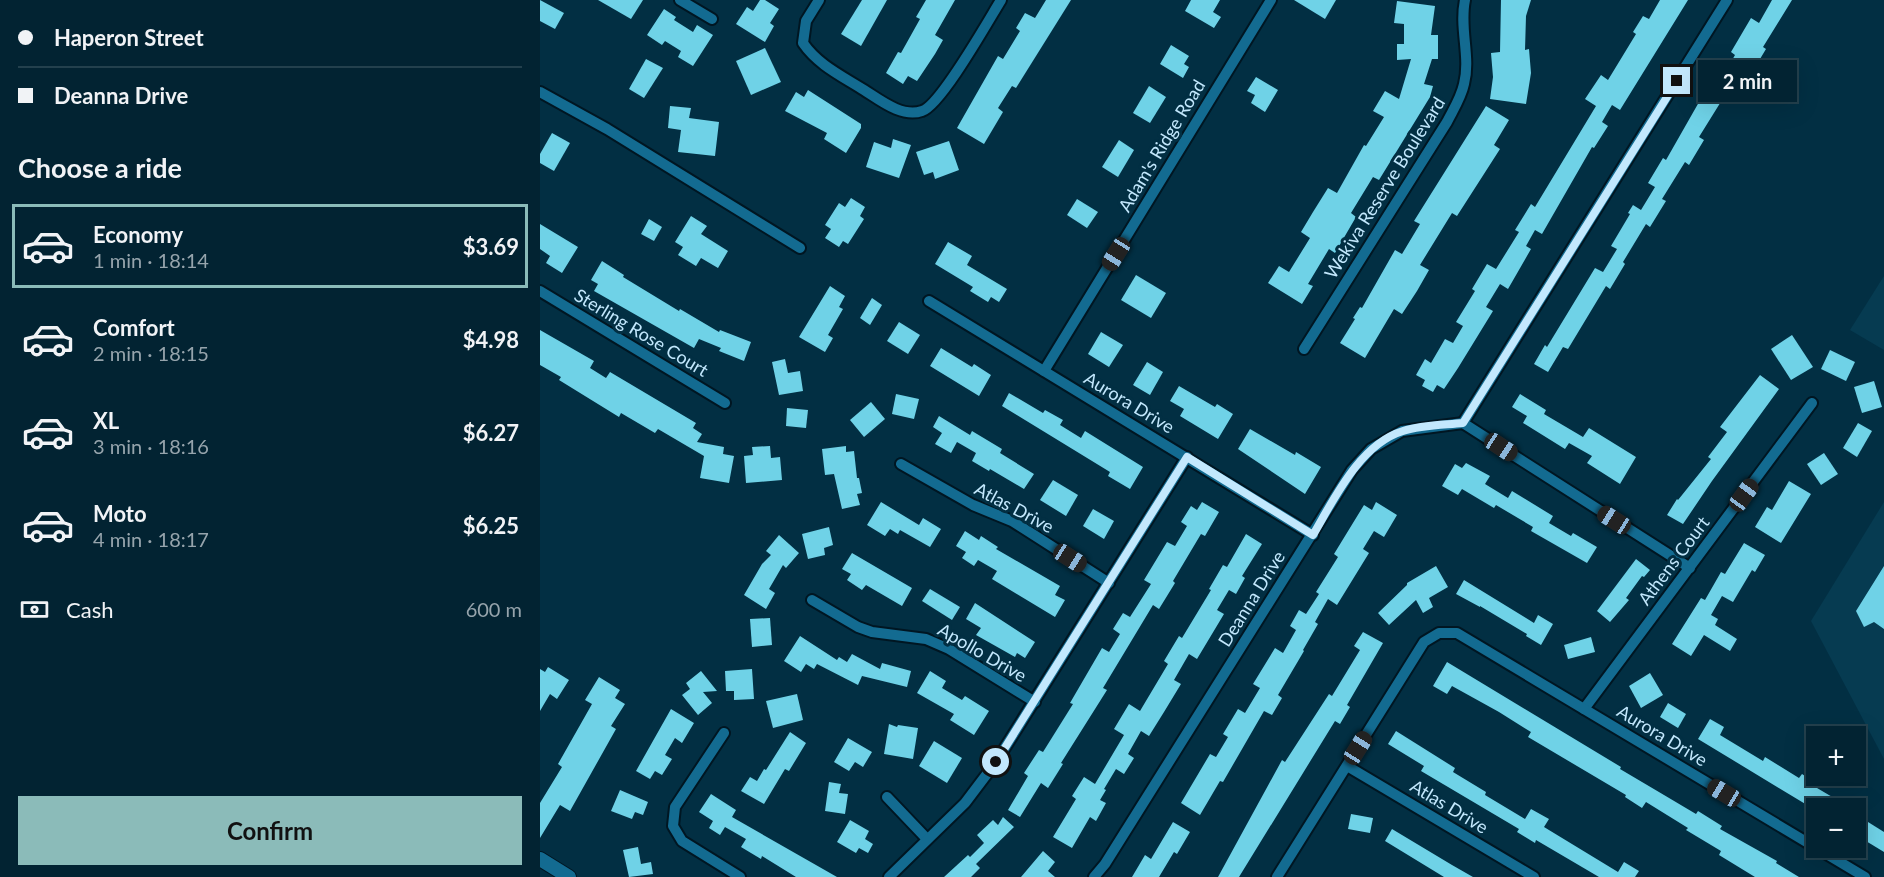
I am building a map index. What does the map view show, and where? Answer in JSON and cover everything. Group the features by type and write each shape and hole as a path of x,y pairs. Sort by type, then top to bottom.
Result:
{"street":[{"path":"680,0 712,20"},
{"path":"819,0 806,21 803,43 812,55 889,106 907,112 923,111 939,98 1001,0"},
{"name":"Adam's Ridge Road","path":"1044,371 1271,0"},
{"name":"Wekiva Reserve Boulevard","path":"1304,349 1459,100 1465,83 1463,10 1465,0"},
{"path":"1690,568 1463,423 1727,0"},
{"path":"540,92 607,129 800,248"},
{"name":"Sterling Rose Court","path":"540,291 725,403"},
{"name":"Aurora Drive","path":"929,301 1313,535"},
{"name":"Athens Court","path":"1584,709 1812,404"},
{"name":"Deanna Drive","path":"1095,877 1352,470 1371,449 1402,431 1463,423"},
{"path":"889,877 965,803 996,762 1187,457"},
{"name":"Atlas Drive","path":"902,464 973,505 1012,521 1109,583"},
{"name":"Apollo Drive","path":"812,600 858,627 872,632 926,639 942,646 1035,702"},
{"name":"Aurora Drive","path":"1347,766 1424,642 1439,633 1457,633 1865,877"},
{"path":"724,733 675,807 673,826 682,841 740,877"},
{"path":"1277,877 1347,766"},
{"name":"Atlas Drive","path":"1347,766 1534,877"},
{"path":"887,797 927,839"},
{"path":"540,859 569,877"}],"shaded area":[{"path":"1884,276 1884,350 1850,330"},
{"path":"1884,502 1884,759 1811,621"}],"building":[{"path":"540,0 564,13 555,29 540,21"},
{"path":"598,0 643,0 631,19"},
{"path":"760,0 765,0 779,9 770,23 774,26 765,42 736,24 747,7 753,11"},
{"path":"862,0 887,0 861,46 841,34"},
{"path":"926,0 955,0 935,35 943,40 935,54 917,81 908,76 903,84 886,73 898,52 901,53 920,19 916,17"},
{"path":"1046,0 1071,0 1016,88 1012,86 998,108 1003,112 984,144 957,128 998,56 1003,59 1020,31 1016,28 1025,13 1035,18"},
{"path":"1191,0 1220,0 1213,12 1221,17 1214,28 1185,11"},
{"path":"1294,0 1336,0 1325,19"},
{"path":"1501,0 1531,0 1526,16 1525,50 1529,49 1531,73 1526,104 1490,99 1493,77 1491,53 1500,52"},
{"path":"1660,0 1688,0 1620,110 1612,105 1602,122 1608,126 1594,148 1592,147 1542,234 1535,230 1526,246 1531,249 1508,289 1500,284 1486,307 1493,311 1444,389 1437,385 1433,392 1422,386 1425,380 1416,375 1425,359 1431,363 1445,339 1453,343 1463,326 1456,322 1475,291 1472,289 1487,264 1496,269 1519,232 1515,230 1531,204 1535,207 1596,106 1585,99 1601,75 1608,80 1636,34 1633,32 1643,16 1649,19"},
{"path":"1772,0 1792,0 1763,47 1766,49 1751,74 1748,72 1728,104 1722,100 1699,137 1704,140 1689,165 1685,162 1662,199 1666,201 1650,227 1646,224 1610,289 1606,286 1568,349 1563,347 1548,372 1534,364 1545,345 1547,347 1595,268 1603,272 1617,249 1611,246 1630,214 1628,213 1633,205 1641,210 1655,187 1648,183 1663,158 1666,160 1711,81 1719,86 1733,63 1731,62 1735,55 1731,52 1751,18 1759,23"},
{"path":"1397,1 1435,6 1431,35 1438,35 1438,59 1432,59 1424,84 1433,86 1430,97 1379,180 1373,177 1351,213 1356,217 1335,253 1329,249 1308,284 1313,286 1302,304 1268,283 1279,266 1289,272 1310,238 1301,232 1313,212 1328,188 1337,193 1364,145 1366,146 1384,117 1373,111 1385,91 1399,99 1411,59 1397,60 1397,44 1404,44 1404,24 1394,23"},
{"path":"664,9 676,17 674,20 693,32 697,25 713,35 693,66 678,57 681,51 665,41 662,45 647,35"},
{"path":"1171,45 1189,56 1184,64 1189,67 1183,78 1160,64"},
{"path":"765,48 781,82 751,95 736,61"},
{"path":"646,59 663,68 644,98 629,89"},
{"path":"1256,77 1278,90 1265,112 1251,103 1255,95 1247,91"},
{"path":"1149,86 1166,97 1150,123 1133,113"},
{"path":"808,90 861,124 861,128 846,153 824,139 827,133 785,111 796,92 804,97"},
{"path":"670,106 691,108 689,118 719,122 715,156 678,152 681,130 668,128"},
{"path":"1486,106 1509,120 1494,145 1500,149 1457,216 1452,213 1420,265 1429,270 1417,291 1402,314 1394,309 1365,358 1340,343 1395,250 1402,254 1420,224 1414,221"},
{"path":"552,133 570,143 554,171 540,163 540,154"},
{"path":"893,139 911,145 899,178 866,167 874,142 891,148"},
{"path":"1119,140 1134,150 1118,177 1102,167"},
{"path":"949,141 959,170 935,179 933,172 924,175 916,152"},
{"path":"851,198 865,207 860,216 864,219 848,244 843,241 839,247 825,238 831,229 825,225 839,203 845,207"},
{"path":"1077,199 1098,212 1087,228 1067,215"},
{"path":"691,216 707,226 701,234 728,251 718,268 701,258 696,266 678,255 683,247 675,242"},
{"path":"649,219 662,227 654,241 641,234"},
{"path":"540,224 578,247 562,273 546,263 550,256 540,249"},
{"path":"948,242 972,256 967,265 1007,289 999,302 991,297 988,302 970,291 973,287 935,264"},
{"path":"602,261 624,275 623,277 679,311 680,309 719,332 720,330 751,342 744,361 719,351 721,348 699,339 694,348 594,291 598,284 591,280"},
{"path":"1136,275 1166,293 1151,318 1121,300"},
{"path":"830,286 845,296 839,307 843,309 828,335 833,338 825,352 799,337"},
{"path":"872,298 882,305 870,325 860,318"},
{"path":"899,322 920,335 908,354 887,341"},
{"path":"540,330 594,361 590,368 606,378 610,372 696,423 693,428 702,434 697,442 724,447 723,454 734,456 729,483 700,478 704,456 658,429 655,433 621,413 619,417 559,380 561,377 540,365"},
{"path":"1101,332 1123,345 1109,367 1088,354"},
{"path":"1792,335 1813,367 1791,380 1771,349"},
{"path":"941,348 972,367 974,364 991,375 979,396 930,366"},
{"path":"1830,350 1855,362 1846,381 1821,369"},
{"path":"785,359 788,373 800,371 803,391 779,395 772,362"},
{"path":"1147,362 1163,372 1150,395 1133,385"},
{"path":"1760,375 1779,389 1683,524 1667,515 1677,499 1711,459 1708,457 1727,432 1720,427"},
{"path":"1874,381 1882,407 1862,413 1854,387"},
{"path":"1179,386 1215,407 1217,404 1233,414 1218,439 1180,416 1184,409 1170,401"},
{"path":"1009,393 1043,413 1045,410 1063,420 1060,425 1081,438 1085,431 1143,467 1130,489 1108,476 1110,472 1002,406"},
{"path":"896,394 919,399 914,419 892,414"},
{"path":"1520,394 1546,410 1544,414 1583,437 1589,428 1636,457 1620,484 1587,463 1592,456 1569,443 1565,449 1523,423 1527,416 1512,407"},
{"path":"871,402 885,419 864,437 850,420"},
{"path":"787,408 808,410 806,428 786,426"},
{"path":"939,416 970,435 972,431 1002,449 1000,453 1034,474 1024,489 972,461 976,453 957,442 951,453 935,444 942,433 933,427"},
{"path":"1858,423 1872,431 1857,457 1843,448"},
{"path":"1250,429 1321,467 1305,494 1238,449"},
{"path":"770,446 771,458 780,457 782,480 746,483 744,456 753,455 752,447"},
{"path":"846,446 846,452 854,451 857,478 859,478 862,493 857,494 860,505 842,509 834,474 825,475 822,449"},
{"path":"1824,453 1838,474 1821,485 1807,464"},
{"path":"1466,463 1490,476 1485,484 1508,498 1512,491 1553,516 1549,523 1597,547 1587,563 1531,531 1533,527 1496,505 1494,508 1462,489 1458,495 1442,486 1455,464 1462,468"},
{"path":"1053,480 1078,495 1066,516 1040,500"},
{"path":"1789,481 1811,494 1781,543 1755,527 1767,507 1772,510"},
{"path":"881,502 919,525 923,518 941,529 930,547 900,530 898,534 890,529 885,536 867,525"},
{"path":"1202,502 1219,512 1205,536 1201,534 1159,609 1153,605 1103,688 1107,690 1048,788 1041,783 1020,817 1008,810 1028,776 1024,773 1039,750 1043,752 1073,704 1070,703 1102,648 1109,652 1120,634 1113,629 1123,613 1130,617 1151,584 1144,580 1167,542 1175,546 1187,526 1181,522 1191,506 1197,510"},
{"path":"1376,502 1397,515 1384,537 1374,531 1363,549 1369,553 1337,605 1328,599 1315,622 1318,624 1304,651 1278,695 1282,698 1272,715 1264,711 1223,782 1220,781 1200,815 1181,803 1210,754 1216,757 1228,737 1223,734 1238,709 1245,713 1260,688 1253,684 1275,648 1283,653 1296,630 1290,626 1299,610 1306,614 1319,594 1316,592 1338,557 1334,554 1364,505 1372,510"},
{"path":"1093,509 1114,521 1104,539 1083,526"},
{"path":"829,527 833,545 824,548 825,555 808,559 802,534"},
{"path":"965,531 979,540 981,536 998,547 996,549 1060,586 1055,595 1065,600 1055,617 992,579 997,571 978,560 974,566 962,558 966,552 956,546"},
{"path":"1246,534 1262,544 1242,576 1245,578 1236,594 1229,590 1217,610 1224,614 1197,659 1189,654 1174,680 1181,684 1149,736 1141,731 1128,754 1134,758 1124,774 1116,769 1104,789 1106,790 1100,800 1106,803 1096,821 1090,817 1072,848 1053,837 1076,799 1072,796 1084,777 1095,784 1124,735 1114,729 1129,704 1140,711 1168,664 1164,661 1179,636 1182,638 1223,565 1227,567"},
{"path":"779,535 799,553 786,568 783,565 769,589 775,593 766,609 744,595 762,564 771,555 766,551"},
{"path":"1744,543 1765,555 1755,572 1752,570 1733,602 1722,596 1711,615 1718,619 1715,625 1737,639 1730,651 1704,635 1691,656 1672,644 1701,598 1705,600 1721,572 1725,574"},
{"path":"852,553 912,588 902,606 866,585 862,590 847,580 851,574 842,569"},
{"path":"1636,559 1650,570 1644,577 1642,576 1626,598 1629,600 1610,622 1597,611"},
{"path":"1436,566 1448,587 1429,598 1433,607 1423,613 1416,600 1389,625 1378,613 1407,583"},
{"path":"1884,566 1884,629 1874,622 1864,627 1856,611"},
{"path":"1464,580 1534,623 1538,615 1553,624 1541,645 1526,636 1527,634 1456,594"},
{"path":"930,589 960,607 952,620 922,601"},
{"path":"975,603 1035,642 1025,658 1017,653 1015,657 976,635 981,628 966,619"},
{"path":"770,618 772,645 752,647 750,619"},
{"path":"1363,632 1383,643 1347,705 1350,707 1340,724 1335,721 1239,877 1218,877 1282,760 1285,762 1329,694 1332,696 1360,650 1354,646"},
{"path":"800,636 837,660 839,657 847,662 852,654 880,669 882,663 911,671 907,687 862,676 858,685 817,664 814,669 806,664 801,672 784,661"},
{"path":"1591,637 1595,652 1568,659 1564,645"},
{"path":"1447,662 1621,767 1620,769 1696,814 1698,811 1722,826 1720,829 1777,861 1776,863 1799,877 1755,877 1719,855 1721,851 1686,830 1688,828 1646,802 1642,808 1625,797 1626,795 1528,737 1531,732 1499,712 1452,686 1447,694 1433,686"},
{"path":"548,667 569,680 557,699 550,694 540,711 540,669 545,672"},
{"path":"752,669 754,699 734,700 734,691 726,691 725,671"},
{"path":"701,671 717,691 703,692 712,703 698,715 682,695 690,689 686,683"},
{"path":"930,671 946,681 942,688 962,700 965,696 989,711 974,735 950,720 954,714 917,693"},
{"path":"1650,673 1663,695 1641,708 1629,686"},
{"path":"599,677 620,690 615,698 625,704 611,726 616,729 570,811 560,805 540,838 540,803 562,767 558,764 592,704 585,700"},
{"path":"797,694 803,720 773,728 766,701"},
{"path":"1668,703 1686,714 1678,728 1660,717"},
{"path":"671,709 694,723 682,743 675,738 665,755 672,759 662,775 655,771 650,779 636,771"},
{"path":"1710,719 1724,727 1720,735 1763,761 1765,757 1799,778 1802,774 1806,777 1806,786 1818,786 1817,788 1834,798 1806,798 1806,804 1698,739"},
{"path":"889,724 897,727 898,725 918,728 913,759 884,754"},
{"path":"1396,731 1455,768 1453,772 1486,792 1485,795 1525,819 1531,809 1549,819 1544,827 1618,872 1624,862 1639,871 1635,877 1599,877 1536,840 1535,843 1517,832 1519,829 1421,771 1424,766 1388,744"},
{"path":"790,732 806,743 789,771 785,769 764,804 741,791 750,777 757,781"},
{"path":"848,738 872,752 863,767 855,762 849,771 834,762"},
{"path":"934,741 962,758 947,783 919,766"},
{"path":"829,782 841,784 839,793 848,794 845,814 825,811"},
{"path":"620,790 648,802 643,815 635,812 632,819 611,811"},
{"path":"711,794 736,810 732,817 837,877 796,877 762,856 761,859 741,847 746,839 725,827 720,835 709,828 713,821 699,812"},
{"path":"1351,814 1373,818 1370,833 1348,829"},
{"path":"1003,817 1014,827 976,864 980,868 971,877 944,877 984,843 977,835 993,820 998,825"},
{"path":"850,820 869,831 865,839 873,844 868,853 859,848 856,853 837,842"},
{"path":"1866,821 1884,832 1884,852 1866,841"},
{"path":"1173,822 1190,832 1177,854 1174,852 1159,877 1132,877 1145,855 1151,859"},
{"path":"1392,829 1473,877 1444,877 1385,841"},
{"path":"638,847 641,864 651,862 653,874 629,877 623,850"},
{"path":"1043,851 1055,862 1048,871 1055,877 1021,877"}],"route":[{"path":"996,762 1187,457 1313,535 1352,470 1371,449 1402,431 1463,423 1677,81"}]}
